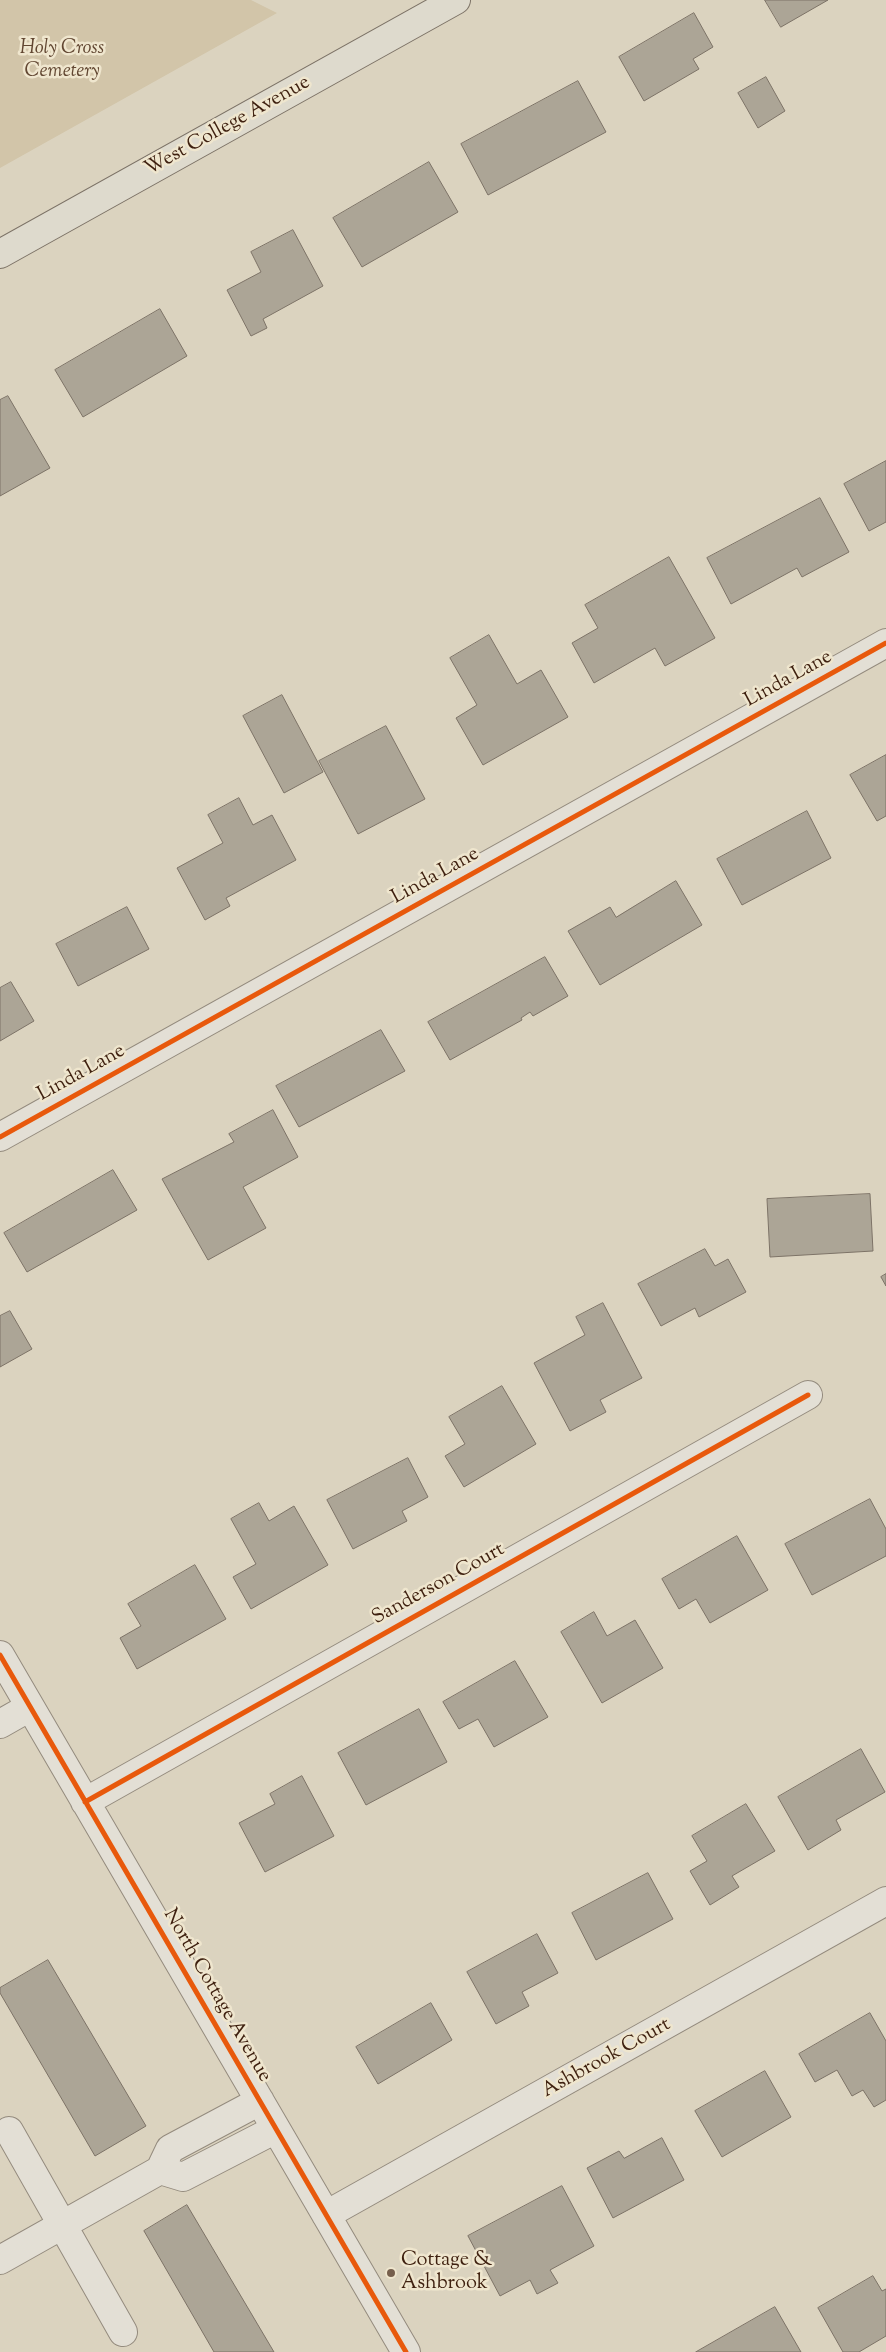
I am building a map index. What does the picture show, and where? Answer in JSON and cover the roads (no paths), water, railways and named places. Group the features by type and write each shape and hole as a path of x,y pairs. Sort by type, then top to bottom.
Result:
{"main road":[{"name":"West College Avenue","path":"0,254 456,0"}],"street":[{"name":"Linda Lane","path":"0,1137 886,643"},
{"name":"Sanderson Court","path":"85,1802 808,1395"},
{"name":"North Cottage Avenue","path":"0,1655 406,2352"},
{"path":"0,1724 30,1707"},
{"name":"Ashbrook Court","path":"326,2215 886,1901"},
{"path":"0,2260 160,2170 170,2149 260,2101"},
{"path":"160,2170 184,2177 276,2129"},
{"path":"9,2131 123,2332"}],"place":[{"name":"Cottage & Ashbrook","path":"391,2273"}],"park label":[{"name":"Holy Cross Cemetery","path":"62,62"}]}
